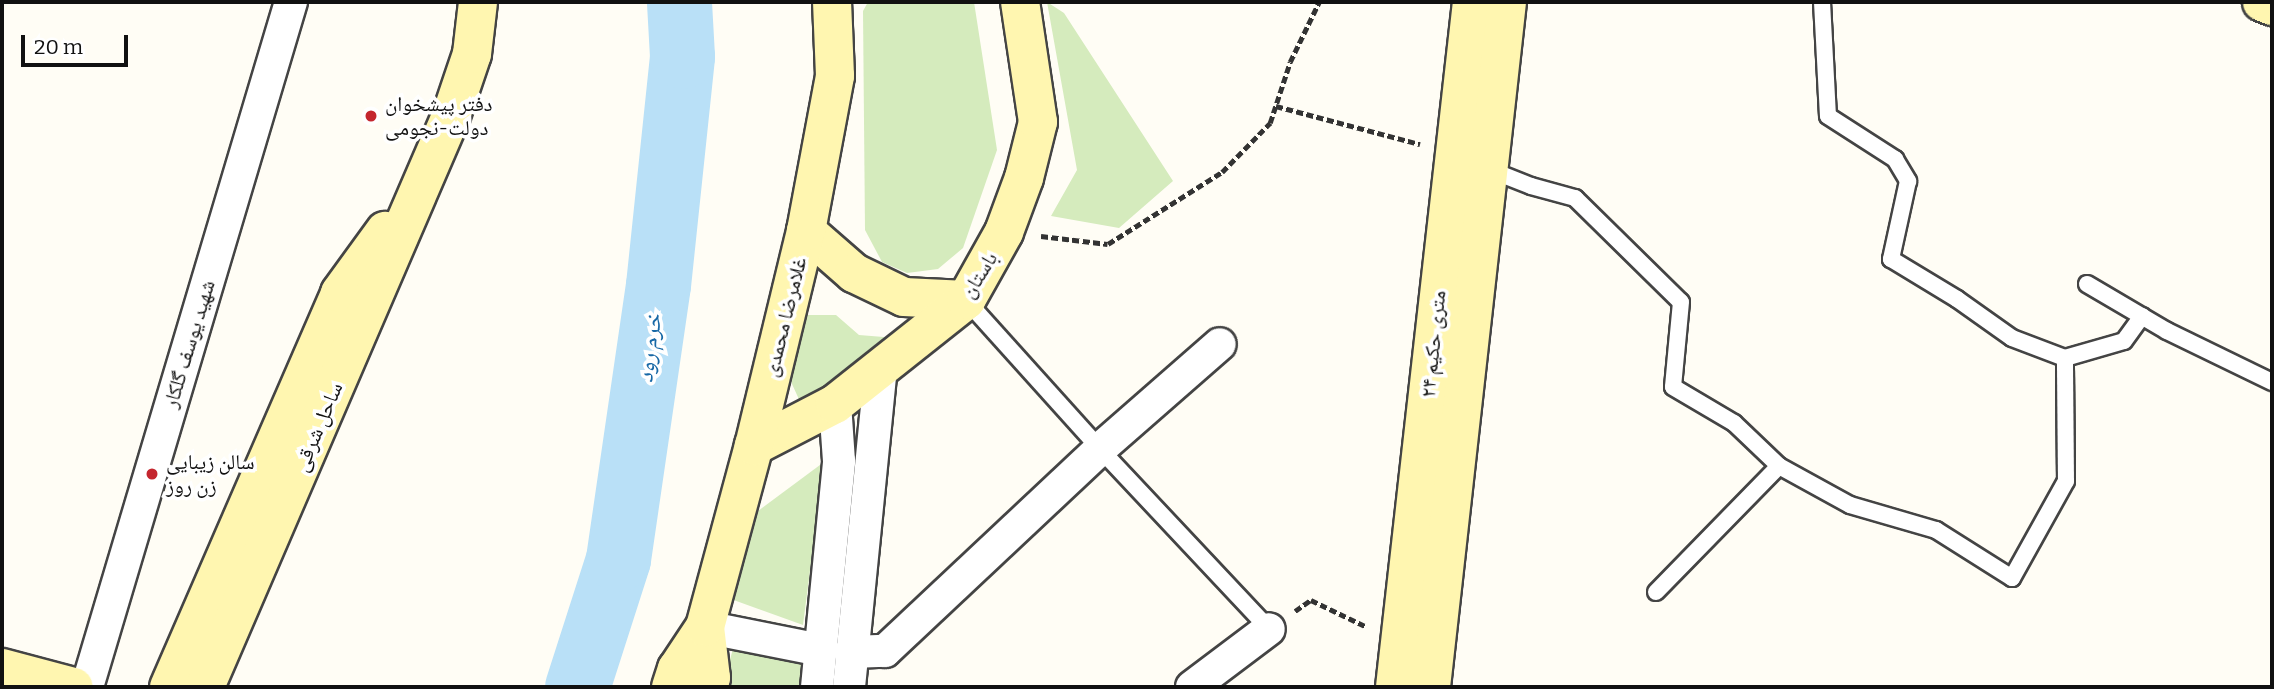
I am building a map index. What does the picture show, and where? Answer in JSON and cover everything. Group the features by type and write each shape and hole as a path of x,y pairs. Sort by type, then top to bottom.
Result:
{"main road":[{"path":"169,687 341,293 430,166 472,54 478,2"},
{"name":"غلامرضا محمدی","path":"671,687 677,669 705,627 754,446 806,231 835,76 832,2"},
{"name":"باستان","path":"754,446 835,404 966,300 1004,232 1024,178 1038,122 1020,2"},
{"name":"۲۴ متری حکیم","path":"1431,687 1472,161 1472,2"},
{"name":"۲۴ متری حکیم","path":"1395,687 1472,161 1507,2"},
{"path":"2262,2 2272,6"},
{"name":"ساحل شرقی","path":"205,687 430,166"},
{"path":"806,231 854,273 904,297 966,300"},
{"name":"غلامرضا محمدی","path":"705,627 711,678 708,687"},
{"path":"2,668 74,687"}],"street":[{"name":"شهید یوسف گلکار","path":"87,687 291,2"},
{"path":"851,652 885,651 1100,449 1220,344"},
{"path":"849,687 881,367"},
{"path":"817,687 839,461 835,404"},
{"path":"705,627 820,650"},
{"path":"1192,687 1269,629"}],"lane":[{"path":"1822,2 1828,116 1895,159 1908,181 1891,259 1957,299 2012,338 2065,358 2124,341 2142,316"},
{"path":"1472,161 1531,186 1575,198 1681,302 1673,387 1734,423 1779,466 1850,505 1936,530 2012,578 2066,481 2065,358"},
{"path":"2087,284 2142,316 2272,382"},
{"path":"966,300 1100,449 1269,629"},
{"path":"1656,592 1779,466"}],"path":[{"path":"1004,232 1108,244 1222,172 1270,122 1290,62 1319,2"},
{"path":"1276,106 1472,161"},
{"path":"1269,629 1311,600 1400,643"}],"green space":[{"path":"868,2 974,2 997,150 963,248 938,269 907,273 882,262 865,230 863,11"},
{"path":"1047,2 1064,13 1173,181 1119,228 1051,216 1077,170"},
{"path":"803,315 836,315 859,335 896,338 802,406 792,384 789,367"},
{"path":"824,462 803,625 728,598 754,514"},
{"path":"733,649 805,665 800,687 722,687"}],"waterway":[{"name":"خرم رود","path":"577,687 618,559 658,285 682,56 679,2"}],"place":[{"name":"دفتر پیشخوان دولت-نجومی","path":"371,116"},
{"name":"سالن زیبایی زن روز","path":"152,474"}]}
